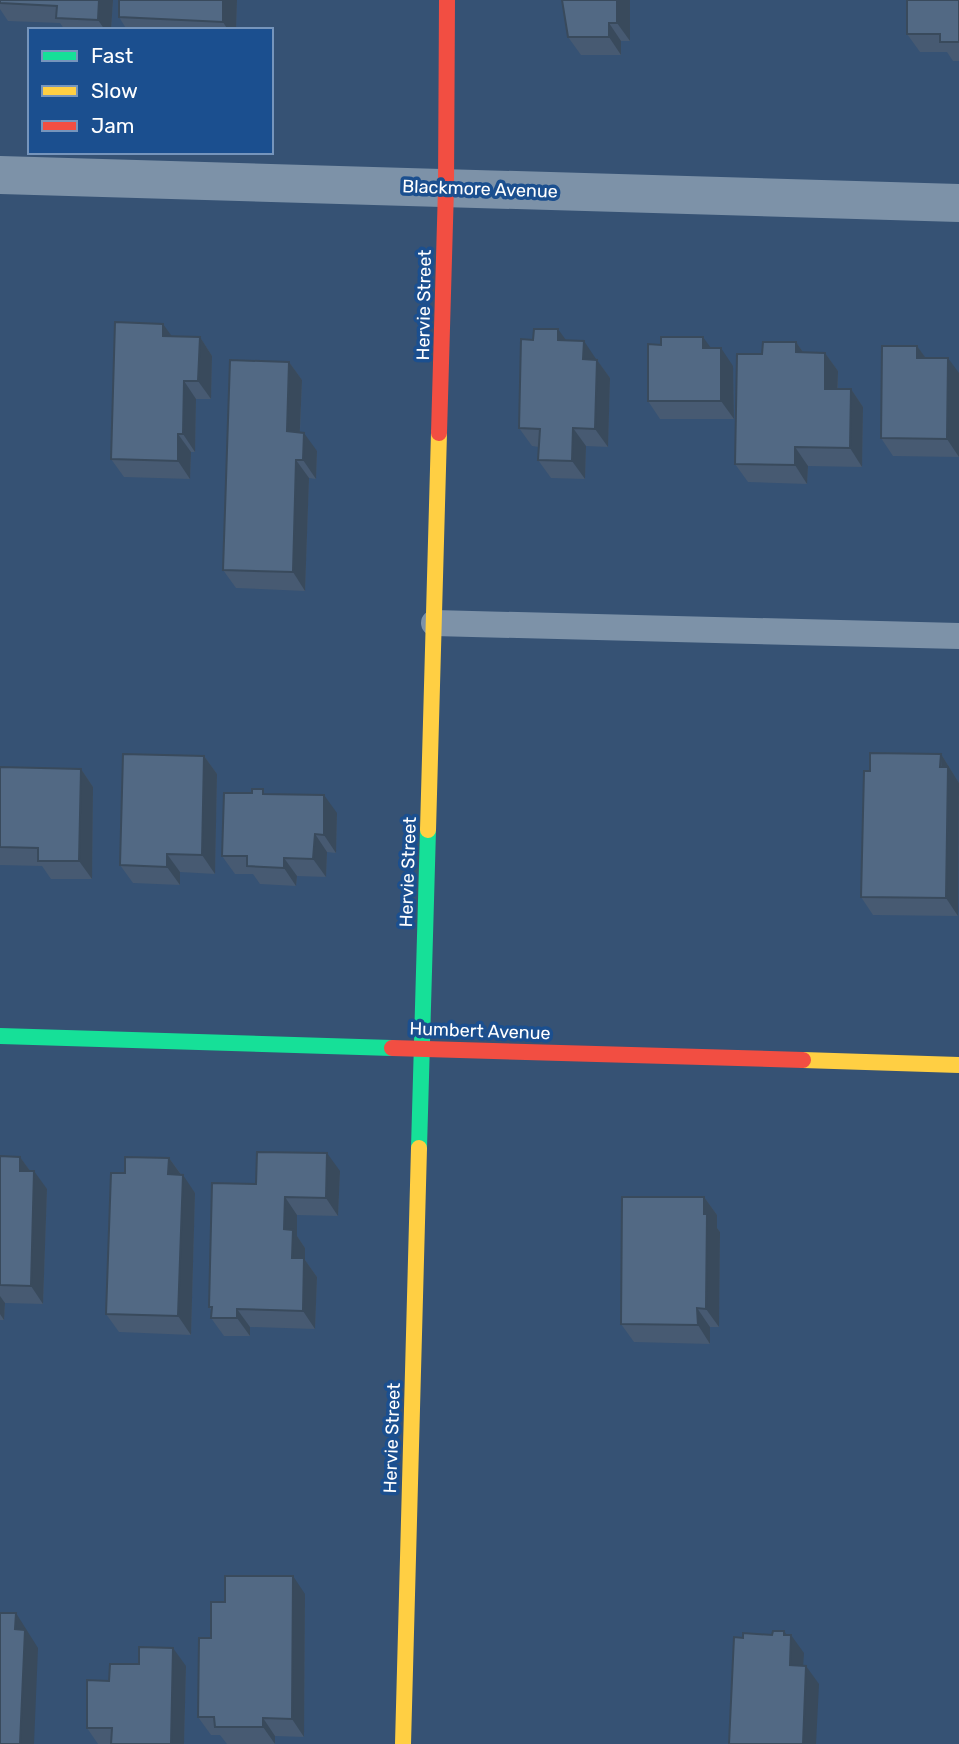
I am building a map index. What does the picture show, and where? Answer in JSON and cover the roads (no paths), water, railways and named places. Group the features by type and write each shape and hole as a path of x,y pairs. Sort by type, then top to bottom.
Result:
{"street":[{"name":"Hervie Street","path":"403,1744 446,188 447,0"},
{"name":"Blackmore Avenue","path":"0,175 959,203"},
{"name":"Humbert Avenue","path":"0,1036 959,1065"}],"lane":[{"path":"435,623 959,636"}]}
